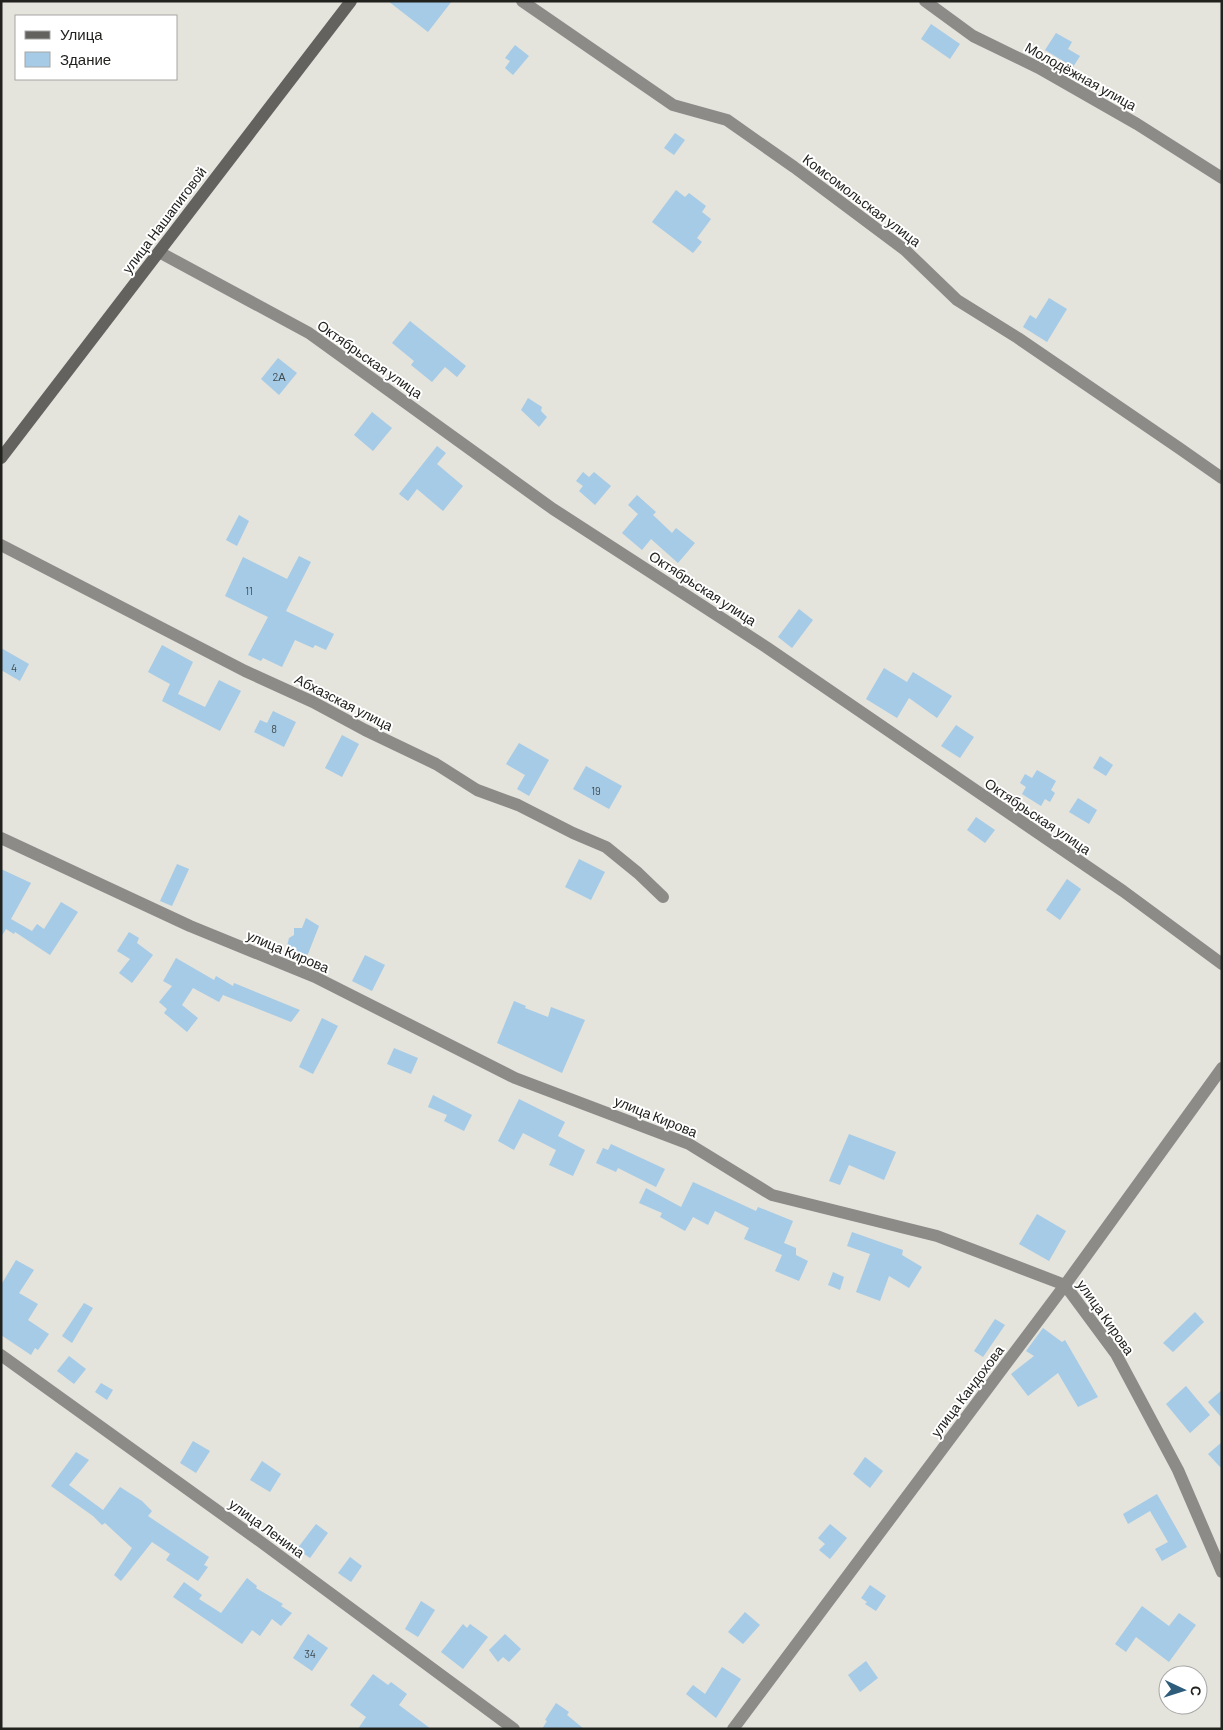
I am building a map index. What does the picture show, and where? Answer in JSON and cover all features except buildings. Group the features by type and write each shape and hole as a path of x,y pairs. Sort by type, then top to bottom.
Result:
{"street":[{"name":"улица Нашапиговой","path":"1,458 351,1"},
{"name":"Комсомольская улица","path":"522,1 673,105 727,120 794,167 905,250 957,300 1026,344 1222,478"},
{"name":"Молодёжная улица","path":"925,1 973,36 1040,68 1137,124 1222,178"},
{"name":"Октябрьская улица","path":"159,252 309,333 553,509 774,653 1123,891 1222,964"},
{"name":"Абхазская улица","path":"1,545 245,671 313,702 365,730 436,764 477,790 518,804 573,833 606,847 664,897"},
{"name":"улица Кирова","path":"1,838 190,926 315,977 515,1078 689,1144 772,1195 937,1236 1065,1285 1116,1354 1178,1470 1222,1572"},
{"name":"улица Кандохова","path":"733,1729 1065,1285 1222,1068"},
{"name":"улица Ленина","path":"1,1355 514,1729"}]}
